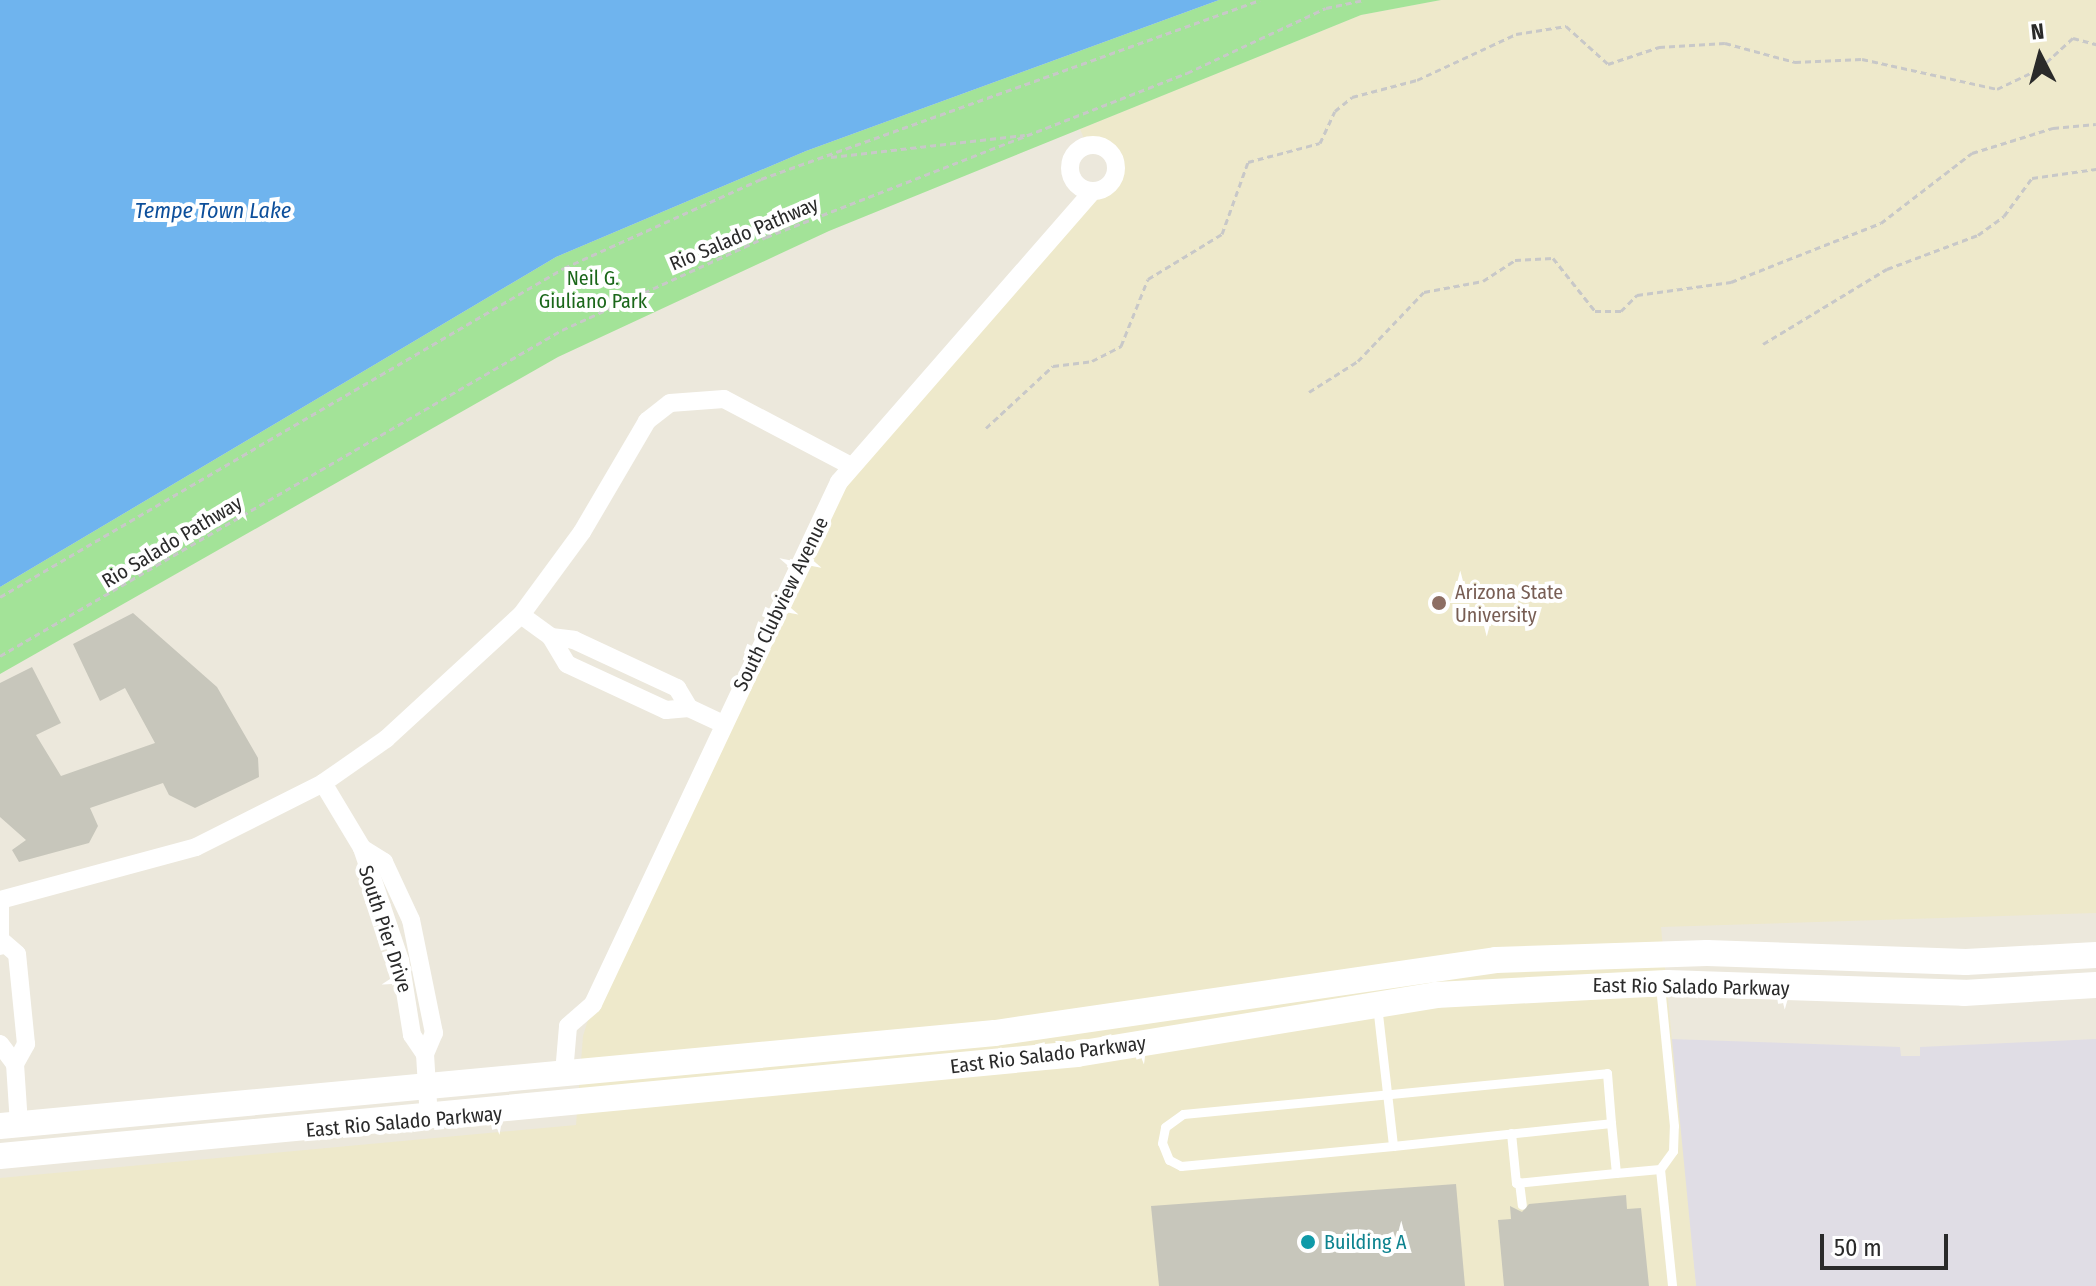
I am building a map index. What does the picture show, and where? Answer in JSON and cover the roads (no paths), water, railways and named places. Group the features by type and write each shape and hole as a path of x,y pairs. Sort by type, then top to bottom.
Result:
{"main road":[{"name":"East Rio Salado Parkway","path":"9,1125 1072,1024 1496,960 1707,953 1966,962 2096,955"},
{"name":"East Rio Salado Parkway","path":"0,1156 429,1120 1077,1054 1377,1002 1660,983 1964,993 2096,985"}],"street":[{"name":"South Clubview Avenue","path":"564,1073 568,1026 593,1004 724,724 851,466 1093,191"},
{"path":"0,900 196,847 323,783 435,699 521,615 582,532 647,421 670,403 724,399 851,466"},
{"path":"521,615 551,637 574,640 677,688 689,708 724,724"},
{"name":"South Pier Drive","path":"323,783 362,848 400,960 412,1035 425,1054 429,1120"},
{"path":"0,907 1,944 17,954 26,1044 15,1064 9,1125"},
{"path":"0,1044 15,1064"}],"lane":[{"path":"1660,983 1674,1126 1673,1151 1660,1169 1672,1286"},
{"path":"1377,1002 1393,1146"},
{"path":"1611,1123 1181,1166 1169,1160 1162,1143 1165,1127 1183,1114 1607,1073 1616,1173"},
{"path":"1511,1133 1522,1205"},
{"path":"1519,1182 1660,1169"}],"water":[{"name":"Tempe Town Lake","path":"0,0 1219,0 806,151 556,257 0,587"}],"place":[{"name":"Arizona State University","path":"1439,603"},
{"name":"Building A","path":"1308,1242"}],"park label":[{"name":"Neil G. Giuliano Park","path":"593,290"}]}
